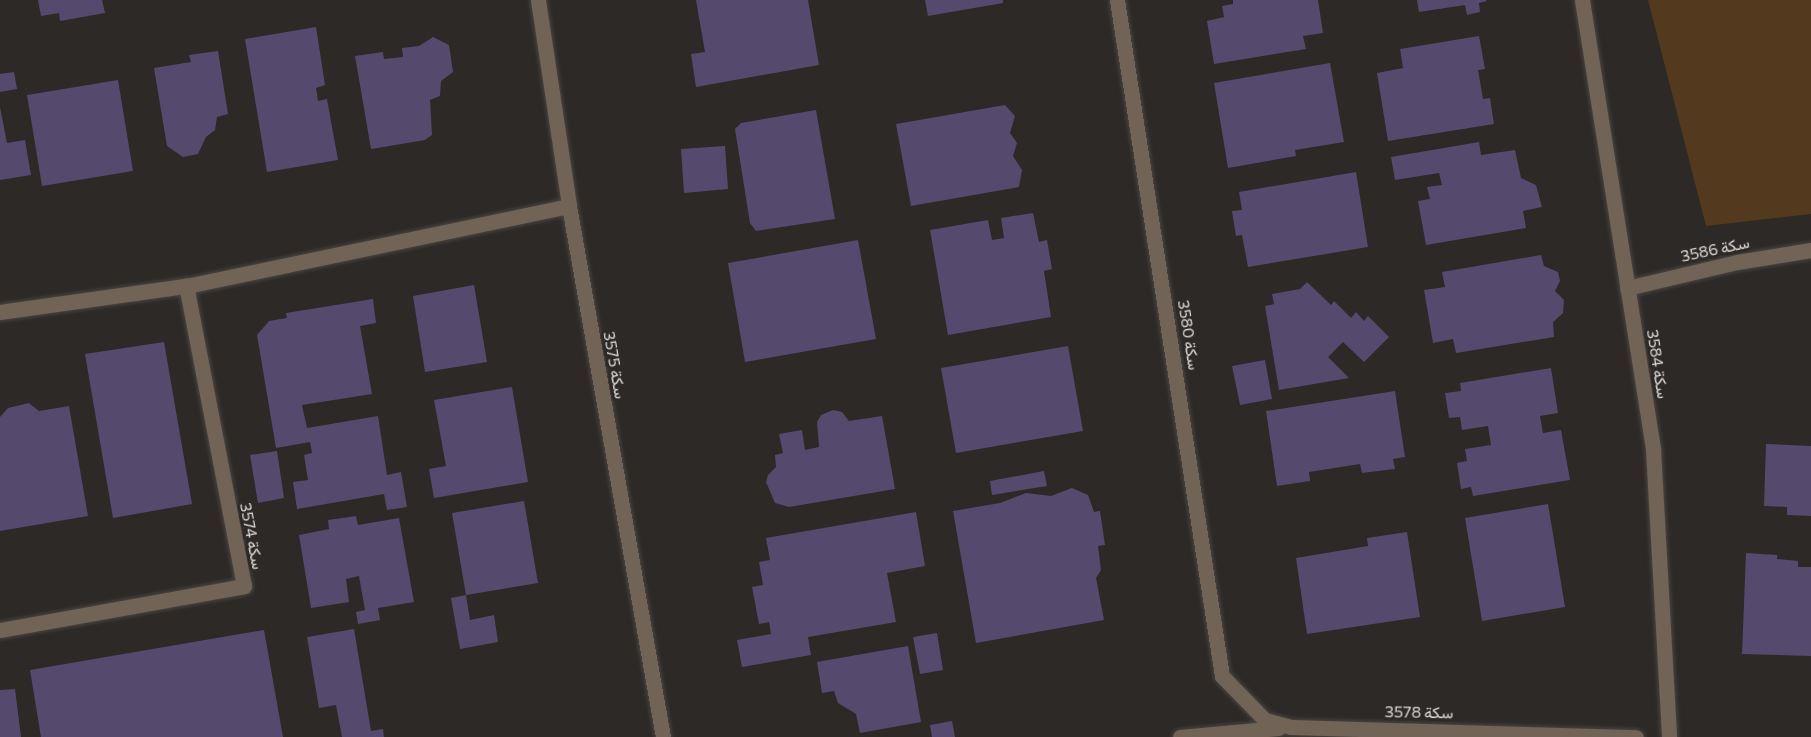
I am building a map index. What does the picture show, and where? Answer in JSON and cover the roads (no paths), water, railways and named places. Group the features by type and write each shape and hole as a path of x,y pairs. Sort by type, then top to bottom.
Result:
{"street":[{"name":"سكة 3575","path":"538,0 569,206 663,736"},
{"name":"سكة 3580","path":"1117,0 1222,676"},
{"name":"سكة 3584","path":"1582,0 1653,449 1669,737"},
{"path":"0,312 186,286 569,206"},
{"name":"سكة 3586","path":"1628,288 1737,262 1811,250"},
{"name":"سكة 3574","path":"0,630 244,586 186,286"},
{"name":"سكة 3578","path":"1222,676 1265,720 1291,727 1636,737"},
{"path":"1180,737 1291,727"}]}
